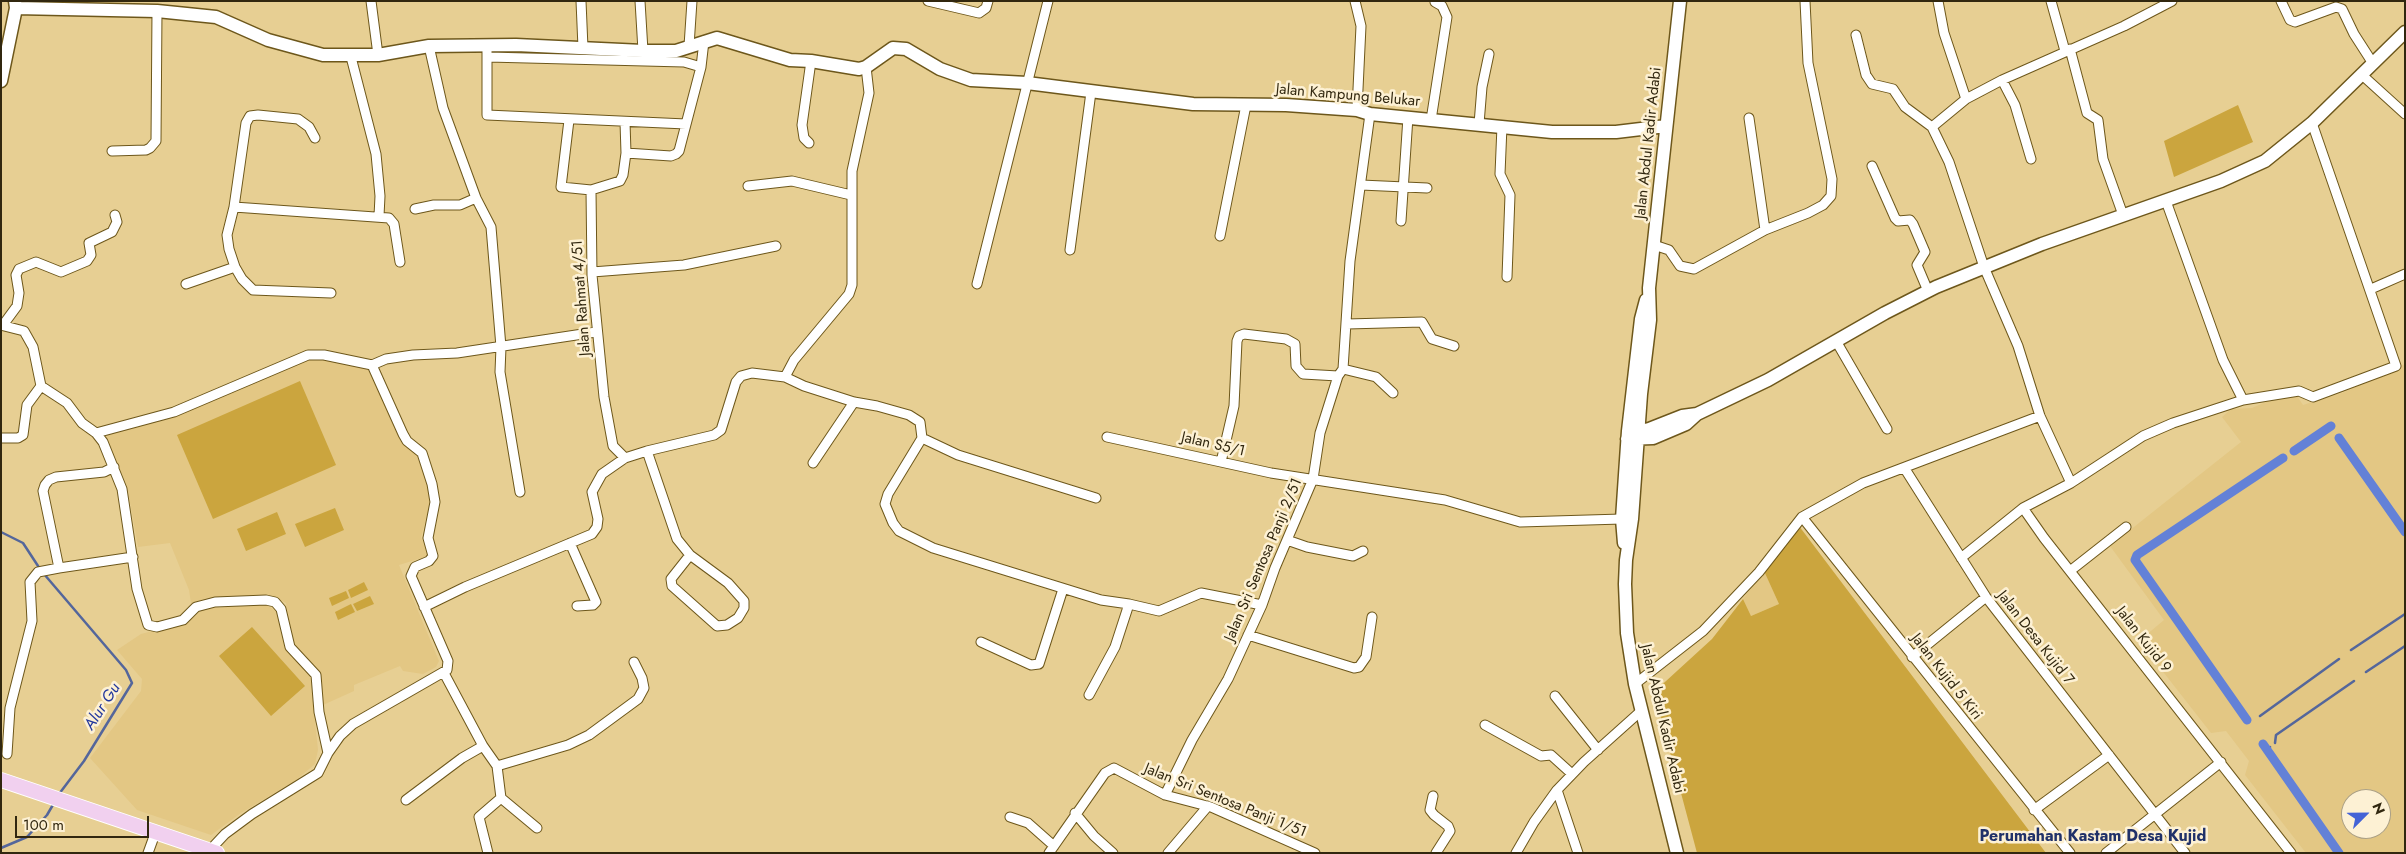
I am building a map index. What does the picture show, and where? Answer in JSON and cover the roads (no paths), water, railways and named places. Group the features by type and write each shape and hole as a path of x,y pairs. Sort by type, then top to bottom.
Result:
{"main road":[{"name":"Jalan Abdul Kadir Adabi","path":"1626,560 1632,519 1633,436 1641,318 1649,288 1680,1"},
{"path":"1,81 16,5 157,11 216,17 268,40 323,56 352,57 378,55 429,46 488,51 583,48 676,51 717,38 790,60 811,61 859,69 866,67"},
{"path":"1633,436 1653,438 1686,424 1697,414 1760,385 1836,341 1928,292 1984,267 2221,181 2265,161 2312,123 2372,62 2405,32"},
{"name":"Jalan Kampung Belukar","path":"866,67 894,48 906,49 940,69 971,80 1028,83 1193,104 1286,105 1357,110 1370,114 1552,132 1616,132 1666,126"},
{"name":"Jalan Abdul Kadir Adabi","path":"1633,436 1622,519 1626,560 1626,618 1635,684 1677,853"},
{"path":"1,780 214,851"}],"street":[{"path":"371,1 378,55"},
{"path":"581,1 583,48"},
{"path":"640,1 643,51"},
{"path":"689,46 692,1"},
{"path":"928,1 979,14 986,8 988,1"},
{"path":"977,284 1048,1"},
{"path":"1654,245 1669,250 1680,266 1694,269 1765,230 1808,214 1823,205 1831,196 1832,179 1808,63 1805,1"},
{"path":"1938,1 1944,32 1966,99"},
{"path":"2051,1 2087,113 2098,120 2104,159 2123,215"},
{"path":"1932,127 1966,99 2002,80 2124,26 2172,1"},
{"path":"2281,1 2290,20 2295,22 2336,7 2342,9 2354,34 2372,62"},
{"path":"1353,2 1361,26 1357,110"},
{"path":"1431,120 1448,17 1442,6 1435,2"},
{"path":"112,152 146,150 156,141 157,11"},
{"path":"1856,35 1866,76 1872,84 1893,89 1905,107 1932,127 1949,162 1984,267 2018,346 2040,416 2071,484"},
{"path":"626,153 671,156 679,151 701,67 704,41"},
{"path":"429,46 443,108 476,198 491,227 500,347 500,372 520,492"},
{"path":"686,124 487,115 488,51 684,62 701,67"},
{"path":"1479,124 1482,87 1489,54"},
{"path":"352,57 376,154 380,196 379,216"},
{"path":"809,143 804,138 802,125 811,61"},
{"path":"784,377 794,360 848,294 852,285 852,171 869,93 866,67"},
{"path":"2361,74 2405,114"},
{"path":"2002,80 2015,105 2031,159"},
{"path":"1070,250 1091,92"},
{"path":"1220,236 1246,105"},
{"name":"Jalan Sri Sentosa Panji 2/51","path":"1165,795 1192,740 1228,679 1262,605 1313,479 1320,433 1341,372 1348,324 1350,260 1370,114"},
{"path":"315,138 309,127 298,119 250,116 246,123 234,207 227,235 235,267 242,279 253,290 331,293"},
{"path":"1401,221 1408,117"},
{"path":"1749,118 1765,230"},
{"path":"569,120 561,187 591,190 620,180 623,174 626,153 625,122"},
{"path":"1961,558 2023,508 2071,484 2143,436 2173,422 2244,400 2299,391 2313,397 2400,364 2371,289 2312,123"},
{"path":"1502,126 1500,172 1510,195 1507,277"},
{"path":"1872,166 1895,218 1898,221 1910,220 1917,232 1925,252 1916,265 1928,292"},
{"path":"748,186 792,180 851,195"},
{"path":"1361,185 1427,188"},
{"name":"Jalan Rahmat 4/51","path":"591,190 592,272 596,332 604,397 613,446 625,458"},
{"path":"415,209 434,205 460,206 476,198"},
{"path":"2166,201 2223,360 2244,400"},
{"path":"234,207 379,216 392,219 400,262"},
{"path":"116,215 117,222 112,232 90,243 90,255 87,261 61,272 36,262 19,268 16,275 19,293 17,306 2,325 24,331 30,338 41,386 67,404 82,423 96,433 114,467 122,489 145,619 151,626 157,627 183,620 196,607 215,602 266,600 278,605 283,614 290,647 316,675 318,712 328,753"},
{"path":"592,272 684,265 776,246"},
{"path":"186,284 235,267"},
{"path":"2371,289 2405,274"},
{"path":"1348,324 1422,322 1432,339 1454,346"},
{"path":"96,433 183,408 308,355 324,355 372,365 379,361 413,355 457,353 596,332"},
{"path":"1221,462 1234,406 1237,341 1239,336 1244,334 1286,338 1295,344 1296,366 1303,374 1341,372 1376,376 1393,393"},
{"path":"1836,341 1887,429"},
{"path":"214,851 225,834 252,814 318,773 328,753 340,736 353,724 444,673 448,666 448,661 412,580 412,572 415,567 429,561 433,556 428,538 435,507 433,490 422,453 407,441 403,434 372,365"},
{"path":"424,607 465,587 592,534 597,527 598,518 592,492 602,474 625,458 714,435 721,430 736,382 741,376 752,373 784,377 804,386 854,402 893,410 916,419 922,427 922,438 886,499 887,511 899,531 933,548 1004,568 1101,600 1159,611 1201,593 1262,605"},
{"path":"1,438 18,438 23,435 27,406 41,386"},
{"path":"813,463 854,402"},
{"path":"1635,684 1703,632 1759,572 1802,517 1863,483 1905,469 2040,416"},
{"name":"Jalan S5/1","path":"1107,437 1221,462 1445,500 1520,522 1622,519"},
{"path":"922,438 958,455 1096,498"},
{"path":"647,451 677,539 690,555 728,583 744,601 744,608 738,618 727,624 717,626 672,586 671,579 690,555"},
{"path":"59,568 43,491 45,485 49,480 56,477 104,472 114,467"},
{"name":"Jalan Desa Kujid 7","path":"1905,469 1986,597 2185,853"},
{"name":"Jalan Kujid 9","path":"2023,508 2070,571 2291,853"},
{"name":"Jalan Kujid 5 Kiri","path":"1802,517 2070,853"},
{"path":"2070,571 2126,527"},
{"path":"1288,540 1307,547 1354,556 1363,551"},
{"path":"570,543 596,602 593,605 577,606"},
{"path":"7,754 10,708 32,621 30,582 38,572 133,558"},
{"path":"981,642 1036,666 1040,662 1063,588"},
{"path":"1912,657 1986,597"},
{"path":"1089,695 1115,647 1129,604"},
{"path":"1248,635 1354,668 1363,663 1366,657 1372,617"},
{"path":"497,766 568,745 589,735 638,699 644,688 642,678 634,662"},
{"path":"444,673 483,746 497,766 501,798 537,828"},
{"path":"1556,696 1598,750"},
{"path":"1516,853 1534,822 1557,790 1641,711"},
{"path":"1486,725 1541,756 1552,755 1572,774"},
{"path":"406,800 462,758 483,746"},
{"path":"2034,810 2109,755"},
{"path":"2106,853 2221,762"},
{"name":"Jalan Sri Sentosa Panji 1/51","path":"1051,849 1075,813 1110,769 1118,770 1165,795 1208,806 1308,852"},
{"path":"1557,790 1578,853"},
{"path":"1433,796 1432,812 1448,826 1450,831 1436,853"},
{"path":"488,853 479,818 501,798"},
{"path":"1168,853 1208,806"},
{"path":"1075,813 1094,836 1112,853"},
{"path":"1010,817 1028,823 1051,849"},
{"path":"148,853 156,831"}],"waterway":[{"path":"2294,451 2331,426"},
{"path":"2339,438 2405,532"},
{"path":"2247,720 2135,560 2137,555 2283,458"},
{"name":"Alur Gu","path":"1,532 23,543 40,569"},
{"name":"Alur Gu","path":"44,574 126,670 132,683 84,761 59,794"},
{"path":"2351,650 2405,614"},
{"path":"2366,672 2405,646"},
{"path":"2260,716 2339,659"},
{"path":"2275,743 2276,735 2354,681"},
{"path":"2263,744 2339,853"},
{"name":"Alur Gu","path":"1,848 27,837 47,815 54,803"}],"district":[{"name":"Perumahan Kastam Desa Kujid","path":"2093,837"}]}
